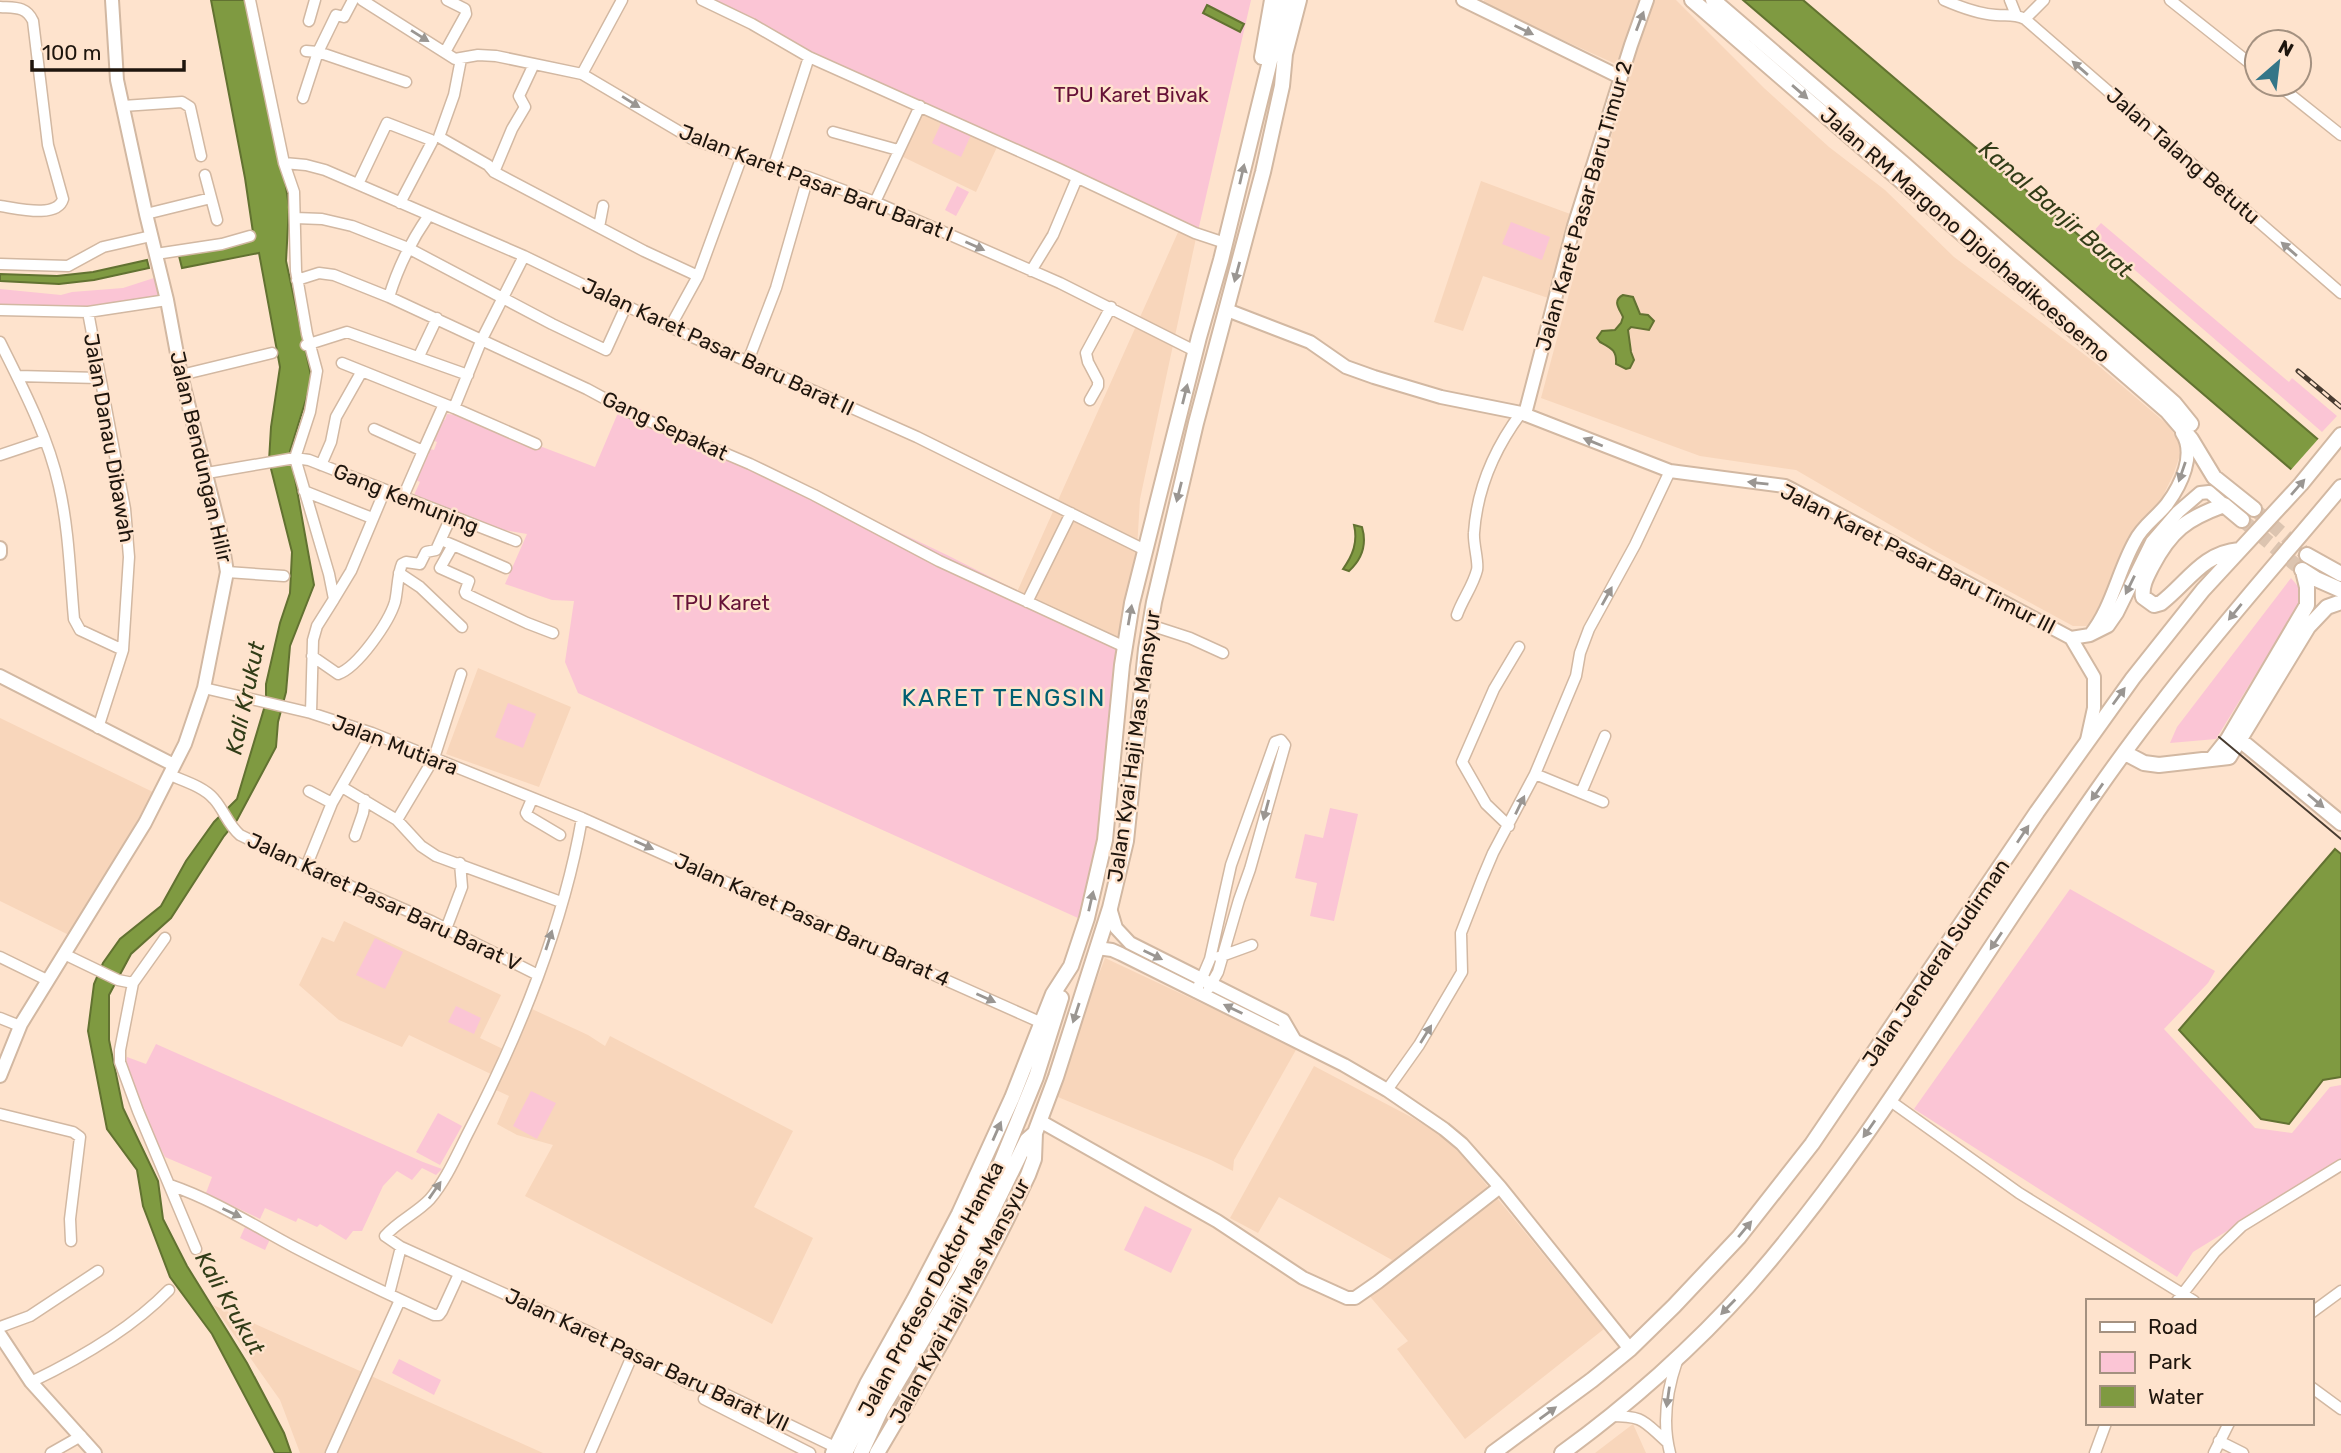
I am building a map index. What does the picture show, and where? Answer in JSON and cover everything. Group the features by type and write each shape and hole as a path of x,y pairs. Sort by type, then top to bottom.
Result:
{"main road":[{"name":"Jalan Kyai Haji Mas Mansyur","path":"1254,124 1255,95 1272,0"},
{"name":"Jalan Kyai Haji Mas Mansyur","path":"877,1453 931,1363 1034,1159 1037,1127 1110,908 1126,841 1150,625 1176,503 1263,172 1282,86 1287,18 1285,0"},
{"name":"Jalan Kyai Haji Mas Mansyur","path":"838,1451 867,1384 959,1214 1012,1098 1053,994 1072,967 1087,918 1105,840 1125,647 1145,550 1254,124 1287,18 1299,0"},
{"name":"Jalan Kyai Haji Mas Mansyur","path":"1282,86 1293,60 1309,0"},
{"name":"Jalan RM Margono Djojohadikoesoemo","path":"1692,0 2167,411 2191,439 2214,477 2227,488"},
{"name":"Jalan RM Margono Djojohadikoesoemo","path":"1713,0 1905,165 2174,403 2192,426 2227,488"},
{"name":"Jalan Jenderal Sudirman","path":"1493,1453 1630,1349 1739,1237 1796,1166 2087,740 2133,678 2203,590 2294,491 2341,435"},
{"name":"Jalan Jenderal Sudirman","path":"1562,1453 1610,1416 1679,1354 1746,1287 1785,1242 1839,1172 2034,883 2160,704 2254,588 2341,487"},
{"path":"2227,488 2253,509"},
{"path":"2239,550 2221,552 2161,603 2154,605 2143,597 2143,585 2169,537 2192,519 2224,505 2242,520"},
{"path":"2307,555 2341,574"},
{"path":"2125,753 2144,763 2159,765 2229,757 2236,737 2307,605 2308,587 2300,569 2341,590"},
{"path":"2236,737 2308,627 2327,607 2341,602"},
{"path":"2236,737 2341,823"},
{"name":"Jalan Profesor Doktor Hamka","path":"861,1453 880,1412 961,1275 1007,1168 1072,967"},
{"name":"Jalan Profesor Doktor Hamka","path":"838,1451 870,1404 1007,1168 1037,1127"}],"street":[{"name":"Jalan Bendungan Hilir","path":"0,1075 20,1026 145,823 172,770 194,720 204,688 227,572 117,80 112,0"},
{"path":"250,0 284,163 294,192 297,280 307,344 317,371 310,412 294,458 334,599"},
{"path":"309,21 316,0"},
{"path":"303,98 318,52 336,15 344,17 353,0"},
{"name":"Jalan Karet Pasar Baru Barat I","path":"362,0 455,59 478,55 496,56 582,74 692,139 875,202 1111,307 1195,351"},
{"path":"445,52 466,13 465,9 447,0"},
{"path":"582,74 622,0"},
{"path":"702,0 752,24 809,57 1195,233 1225,243"},
{"path":"1463,0 1620,77"},
{"name":"Jalan Karet Pasar Baru Timur 2","path":"1523,414 1574,226 1647,0"},
{"path":"1944,0 1995,15 2020,17 2044,0"},
{"path":"2010,0 2020,17"},
{"path":"2170,0 2243,58"},
{"path":"0,7 23,8 29,12 33,21 48,145 62,198 61,204 46,211 0,206"},
{"name":"Jalan Talang Betutu","path":"2020,17 2341,293"},
{"path":"306,51 318,52 406,82"},
{"path":"773,167 809,57"},
{"path":"461,59 454,95 439,137 488,165 494,172 644,251 698,276"},
{"path":"494,172 512,129 525,107 519,96 534,64"},
{"path":"2295,98 2341,135"},
{"path":"123,106 182,102 190,107 201,156"},
{"path":"875,202 920,106"},
{"path":"358,184 387,123 432,140 400,202"},
{"path":"833,132 898,150"},
{"path":"670,327 698,276 742,156"},
{"name":"Jalan Karet Pasar Baru Barat II","path":"284,163 325,170 524,256 670,327 927,442 1145,550"},
{"path":"205,175 217,220"},
{"path":"748,361 776,288 808,177"},
{"path":"1031,271 1053,234 1077,178"},
{"path":"146,214 211,198"},
{"path":"599,227 603,206"},
{"path":"389,297 396,273 408,248 429,215"},
{"path":"295,218 322,219 352,226 408,248 606,350 626,306"},
{"path":"0,264 68,266 103,247 151,236"},
{"path":"157,255 222,244 250,236"},
{"path":"403,497 423,451 468,375 482,339 524,256"},
{"name":"Gang Sepakat","path":"297,280 319,274 334,275 437,318 587,389 636,416 750,464 939,561 1125,647"},
{"path":"0,310 88,312 167,300"},
{"path":"1090,401 1098,381 1088,362 1087,353 1111,307"},
{"name":"Jalan Karet Pasar Baru Timur III","path":"1227,310 1310,342 1346,367 1441,397 1523,414 1656,467 1785,486 2071,638 2094,677 2094,708 2087,740"},
{"name":"Jalan Danau Dibawah","path":"88,312 125,509 129,557 123,650 98,728"},
{"path":"419,356 437,318"},
{"path":"307,344 347,332 468,375"},
{"path":"0,342 45,440 59,485 68,543 74,619 80,630 123,650"},
{"path":"181,374 272,353"},
{"path":"342,363 536,444"},
{"path":"321,465 331,442 336,417 362,371"},
{"path":"17,376 99,378"},
{"path":"2090,635 2101,620 2136,539 2166,505 2185,467 2188,451 2185,439 2167,411 2160,390"},
{"path":"1457,615 1478,568 1474,530 1484,481 1496,452 1523,414"},
{"path":"374,429 423,451"},
{"path":"0,455 45,440"},
{"path":"207,473 294,458"},
{"name":"Gang Kemuning","path":"294,458 321,465 516,541"},
{"path":"1387,1090 1424,1037 1462,972 1461,933 1493,853 1535,774 1576,676 1580,653 1589,629 1635,545 1671,471"},
{"path":"311,713 312,656 317,626 351,571 384,490"},
{"path":"304,491 372,519"},
{"path":"2071,638 2090,635 2108,626 2152,542 2178,512 2200,493 2209,492 2224,505"},
{"path":"1027,602 1071,513"},
{"path":"312,656 338,674 360,658 391,612 404,562 422,563 426,552 436,550 451,517"},
{"path":"441,540 506,568"},
{"path":"453,545 440,568 469,581 465,593 553,633"},
{"path":"227,572 284,576"},
{"path":"399,573 421,587 461,627"},
{"path":"1150,625 1190,638 1223,653"},
{"path":"1509,826 1486,804 1462,762 1494,688 1519,647"},
{"path":"397,820 434,758 461,674"},
{"path":"0,676 172,770"},
{"name":"Jalan Mutiara","path":"204,688 300,710 372,733 582,818"},
{"path":"306,867 332,803 372,733"},
{"path":"1581,793 1605,736"},
{"path":"1281,740 1285,745 1223,956 1204,988 1231,865 1266,763 1275,742 1281,740"},
{"path":"1266,763 1278,767"},
{"name":"Jalan Karet Pasar Baru Barat V","path":"172,770 206,791 240,835 446,929 538,975"},
{"path":"1535,774 1603,802"},
{"path":"342,787 397,820 421,846 436,856 561,902"},
{"path":"309,791 332,803"},
{"path":"532,799 526,813 528,816 560,835"},
{"path":"355,836 365,800"},
{"path":"538,975 561,902 582,818"},
{"name":"Jalan Karet Pasar Baru Barat 4","path":"582,818 1042,1023"},
{"path":"446,929 462,887 460,863"},
{"path":"1231,865 1250,869"},
{"path":"1225,898 1239,900"},
{"path":"1110,908 1116,928 1130,943 1204,988 1387,1090 1462,1144 1500,1186 1630,1349"},
{"path":"165,938 133,983 120,1062 196,1249"},
{"path":"1210,959 1252,945"},
{"path":"1097,948 1121,954 1204,988"},
{"path":"64,954 118,980 133,983"},
{"path":"0,957 47,980"},
{"name":"Jalan Karet Pasar Baru Barat VII","path":"538,975 495,1080 451,1166 431,1198 385,1236 401,1247 592,1333 690,1384 722,1392 838,1451"},
{"path":"0,1018 20,1026"},
{"path":"1889,1100 2019,1193 2180,1296 2215,1252 2242,1226 2341,1165"},
{"path":"0,1114 73,1132 80,1137 69,1219 71,1241"},
{"path":"1037,1127 1217,1221 1303,1278 1346,1298 1355,1298 1378,1282 1500,1186"},
{"path":"170,1185 251,1222 400,1300 439,1315 459,1274"},
{"path":"389,1294 401,1247"},
{"path":"0,1327 30,1316 98,1271"},
{"path":"31,1382 64,1366 152,1308 169,1290"},
{"path":"2313,1312 2340,1293"},
{"path":"331,1453 400,1300"},
{"path":"0,1335 31,1382 95,1453"},
{"path":"1670,1453 1667,1442 1667,1396 1679,1354"},
{"path":"590,1453 632,1356"},
{"path":"2313,1388 2341,1409"},
{"name":"Jalan Karet Pasar Baru Barat VII","path":"704,1399 810,1453"},
{"path":"1610,1416 1638,1418 1647,1422 1667,1442"},
{"path":"2095,1453 2105,1425"},
{"path":"2214,1453 2228,1425"},
{"path":"51,1453 81,1436"},
{"path":"2219,1441 2243,1453"}],"shaded area":[{"path":"1484,0 1676,0 1764,88 1829,147 1885,190 1954,257 2093,361 2168,425 2179,441 2180,455 2174,473 2163,496 2137,533 2095,619 2087,626 2073,626 1935,551 1796,470 1700,456 1541,398 1629,70 1483,4"},
{"path":"921,108 998,145 976,192 899,155"},
{"path":"1481,181 1573,215 1551,299 1483,276 1463,331 1434,322"},
{"path":"1179,230 1196,238 1140,499 1131,648 1017,592"},
{"path":"478,668 571,707 539,787 446,754"},
{"path":"0,718 153,792 73,937 0,901"},
{"path":"344,921 501,995 480,1038 505,1050 493,1075 409,1035 402,1047 339,1020 299,985 322,937 334,942"},
{"path":"1105,958 1297,1048 1234,1160 1233,1171 1053,1095"},
{"path":"532,1009 588,1035 605,1046 610,1036 793,1131 754,1207 813,1238 772,1324 525,1196 553,1145 517,1135 497,1124 509,1096 496,1090"},
{"path":"1314,1066 1413,1118 1437,1133 1462,1155 1604,1329 1465,1439 1397,1349 1408,1341 1361,1286 1392,1260 1279,1197 1258,1233 1230,1218"},
{"path":"213,1305 543,1453 300,1453 280,1400"},
{"path":"1633,1424 1646,1453 1595,1453"}],"green space":[{"name":"TPU Karet Bivak","path":"710,0 1251,0 1198,231 806,49"},
{"path":"942,121 971,135 961,157 932,143"},
{"path":"957,186 969,192 956,216 945,210"},
{"path":"1511,222 1550,237 1542,260 1502,244"},
{"path":"2101,223 2289,382 2292,378 2337,416 2322,432 2092,233"},
{"path":"154,278 159,297 96,307 0,307 0,289 61,295 123,288"},
{"name":"TPU Karet","path":"623,401 947,555 1131,648 1103,854 1078,918 578,693 565,662 574,601 552,600 505,584 527,534 486,527 413,497 420,482 414,479 427,448 434,450 437,442 432,440 447,414 458,415 595,467"},
{"path":"2291,578 2301,590 2299,604 2216,739 2170,743 2177,727"},
{"path":"508,703 536,714 523,748 495,737"},
{"path":"1330,808 1358,814 1334,921 1310,916 1317,883 1295,878 1305,834 1323,838"},
{"path":"2070,889 2215,971 2208,983 2164,1029 2255,1128 2292,1133 2330,1087 2341,1085 2341,1161 2193,1252 2177,1277 1914,1109"},
{"path":"375,938 403,952 385,989 356,975"},
{"path":"456,1006 481,1018 474,1034 448,1022"},
{"path":"156,1044 442,1169 436,1175 422,1168 412,1180 397,1171 383,1186 362,1231 353,1231 346,1240 320,1224 317,1227 298,1218 296,1222 265,1208 260,1219 206,1193 212,1177 165,1157 135,1099 126,1066 127,1057 146,1064"},
{"path":"531,1091 556,1103 537,1139 513,1126"},
{"path":"438,1113 462,1126 440,1165 416,1152"},
{"path":"1145,1206 1192,1229 1171,1273 1124,1250"},
{"path":"245,1227 270,1239 265,1250 240,1238"},
{"path":"399,1359 441,1380 434,1395 392,1373"}],"water":[{"path":"211,0 248,0 285,180 289,207 286,261 312,380 290,451 314,585 290,646 286,692 278,722 276,747 237,820 171,918 131,954 109,995 109,1040 123,1108 158,1181 163,1219 187,1266 247,1363 284,1433 291,1453 275,1453 212,1334 170,1277 143,1206 137,1170 107,1129 88,1031 94,984 103,963 120,939 161,906 186,861 214,822 237,799 266,702 266,684 290,593 292,552 269,461 280,367 259,253 182,268 179,256 254,239"},
{"path":"1743,0 1803,0 2341,459 2341,512"},
{"path":"1207,5 1244,24 1240,32 1203,13"},
{"path":"147,260 149,268 94,280 59,284 0,281 0,274 57,276 93,272"},
{"path":"1623,295 1633,297 1640,314 1648,315 1654,321 1649,330 1631,327 1628,330 1634,360 1630,368 1626,369 1616,364 1612,350 1597,338 1602,331 1615,330 1621,323 1623,317 1617,302"},
{"path":"1354,525 1362,527 1364,545 1349,571 1343,569 1354,548"},
{"path":"2335,849 2341,854 2341,1077 2323,1080 2289,1124 2261,1119 2179,1030"}],"pier":[{"path":"2320,437 2341,454 2341,516 2289,472"}],"tunnel":[{"path":"2254,509 2307,555"},
{"path":"2242,520 2297,566"}],"tram line":[{"path":"2219,737 2341,839"}],"railway":[{"path":"2298,371 2341,407"}],"district":[{"name":"KARET TENGSIN","path":"1004,698"}],"water label":[{"name":"Kanal Banjir Barat","path":"2056,209"},
{"name":"Kali Krukut","path":"245,698"},
{"name":"Kali Krukut","path":"230,1303"}]}
